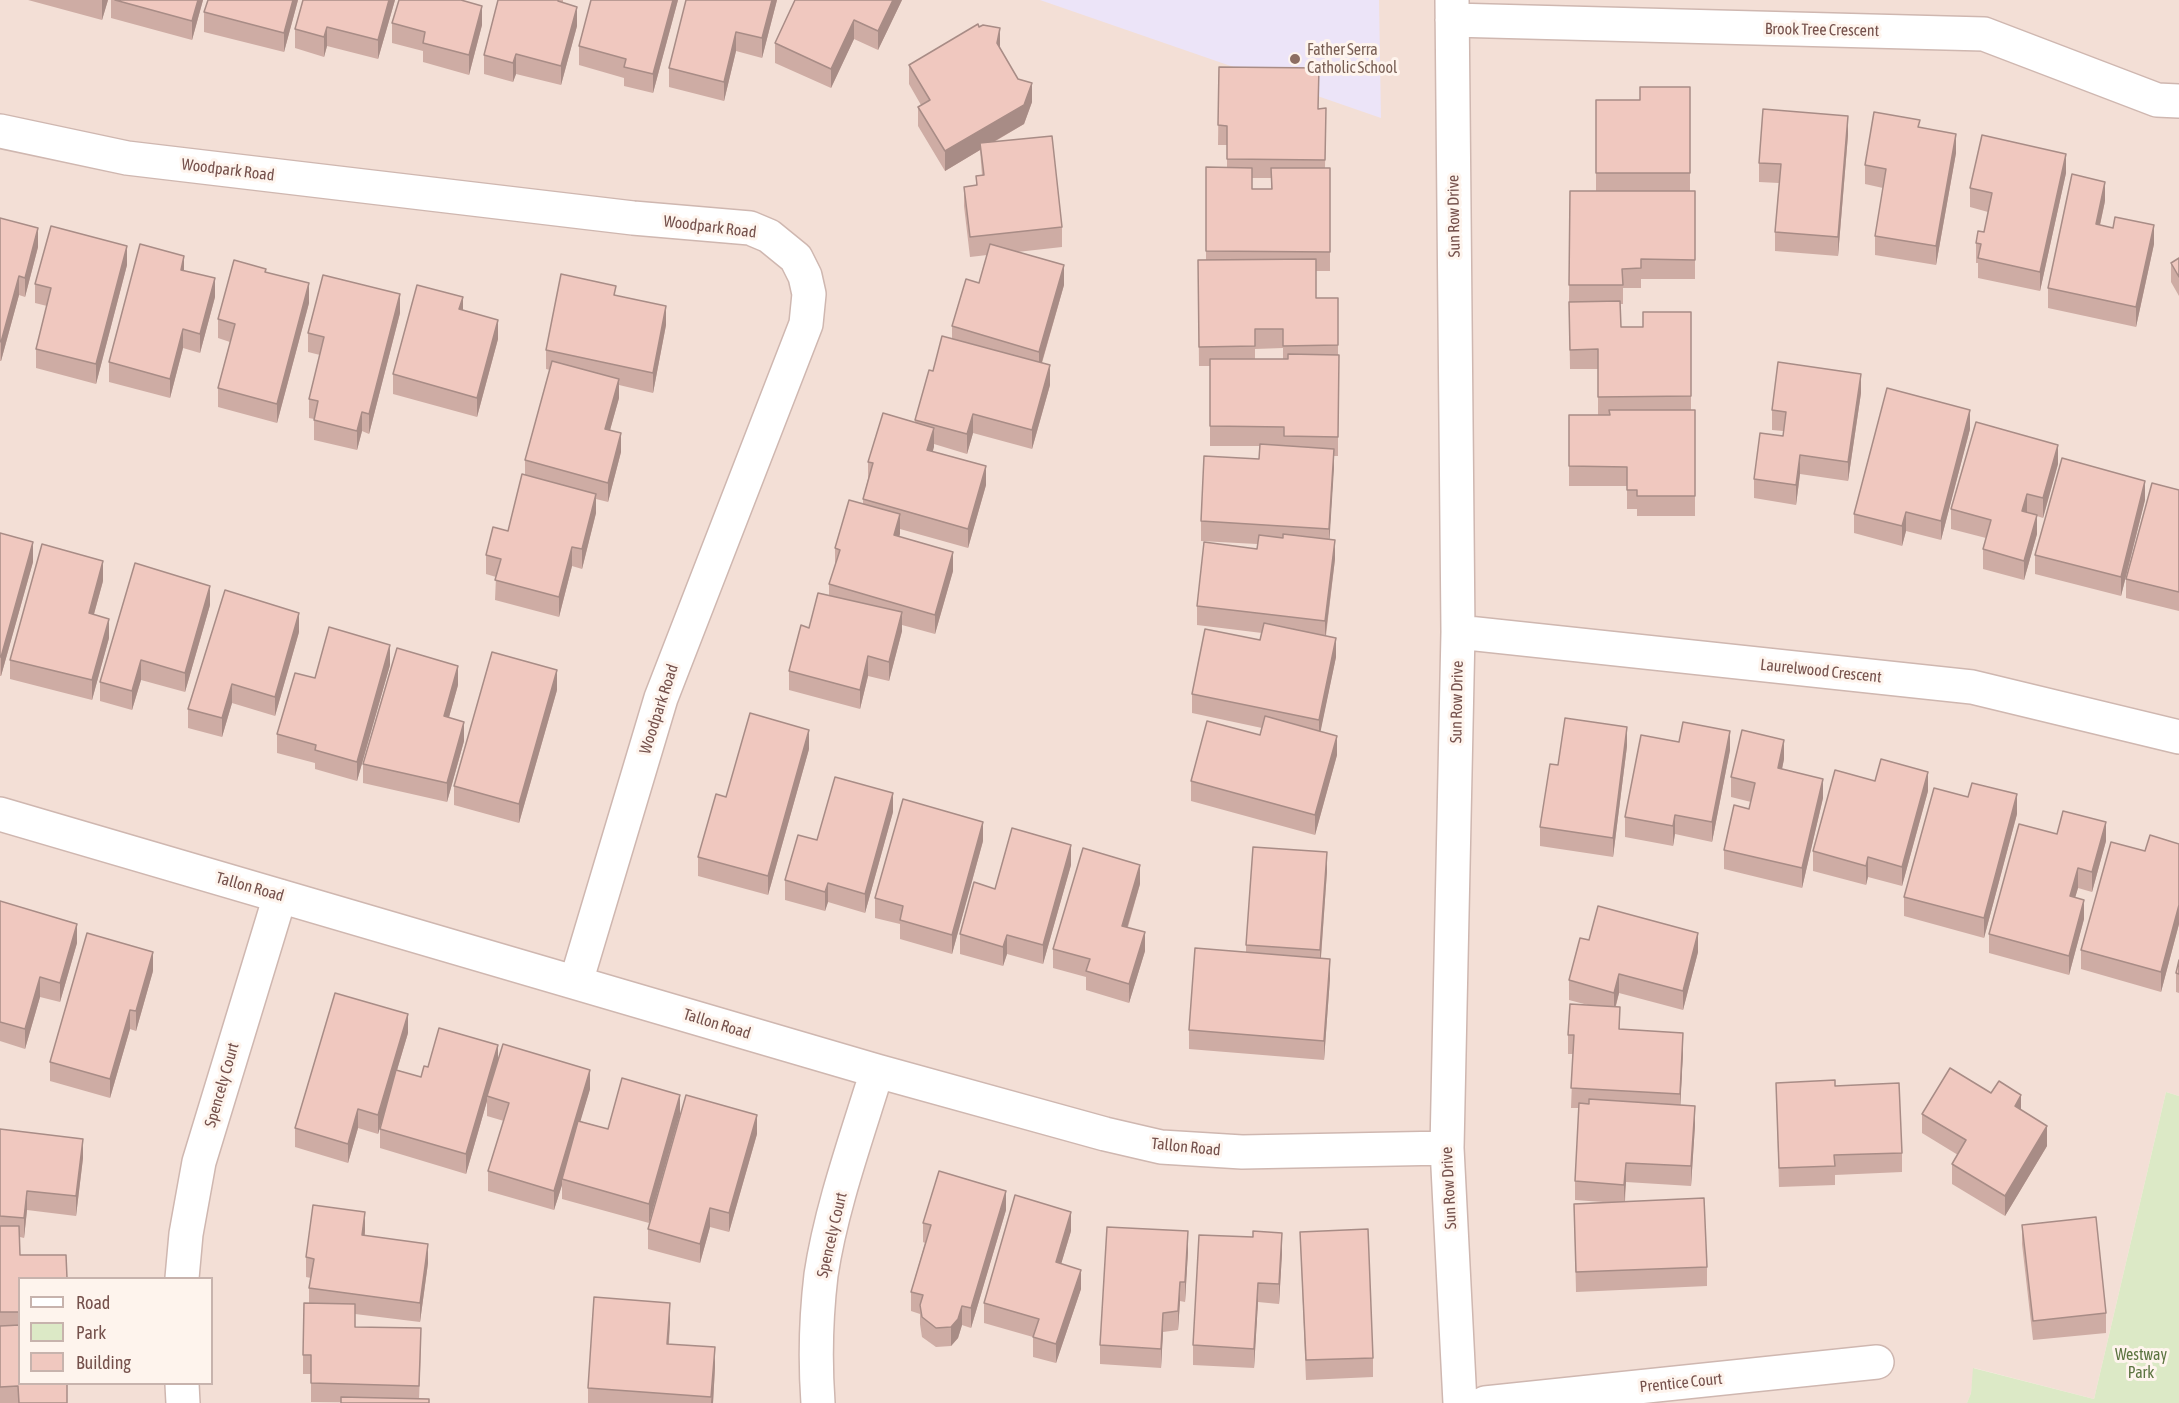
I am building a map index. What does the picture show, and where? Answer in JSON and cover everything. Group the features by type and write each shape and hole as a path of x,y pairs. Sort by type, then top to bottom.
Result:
{"street":[{"name":"Brook Tree Crescent","path":"1452,10 1983,34 2157,100 2179,101"},
{"name":"Sun Row Drive","path":"1452,10 1458,632 1447,1148 1460,1403"},
{"name":"Woodpark Road","path":"0,131 127,158 633,218 750,228 769,236 796,258 805,276 809,294 806,324 661,698 576,982"},
{"name":"Laurelwood Crescent","path":"1458,632 1972,687 2179,737"},
{"name":"Tallon Road","path":"0,814 878,1071 1105,1134 1161,1147 1242,1152 1447,1148"},
{"name":"Spencely Court","path":"182,1277 186,1234 200,1162 280,896"},
{"name":"Spencely Court","path":"818,1403 817,1331 821,1274 832,1224 878,1071"},
{"name":"Prentice Court","path":"1485,1403 1877,1362"},
{"path":"182,1385 183,1403"}],"shaded area":[{"path":"0,0 2179,0 2179,1096 2166,1092 2094,1399 1974,1368 1971,1393 1967,1403 0,1403"},
{"name":"Father Serra Catholic School","path":"1040,0 1379,0 1381,118"}],"green space":[{"name":"Westway Park","path":"2166,1092 2179,1096 2179,1403 1967,1403 1971,1393 1973,1368 2094,1399"}],"building":[{"path":"115,0 198,0 192,21"},
{"path":"208,0 293,0 284,33 204,12"},
{"path":"303,0 389,0 378,40 327,27 324,37 295,29"},
{"path":"399,0 461,0 482,6 469,55 423,43 425,32 392,23"},
{"path":"498,0 558,0 577,7 561,66 516,54 513,63 484,55"},
{"path":"591,0 673,0 653,74 624,67 626,59 579,46"},
{"path":"686,0 772,0 762,38 736,32 724,82 669,68"},
{"path":"795,0 893,0 878,31 854,20 831,69 775,43"},
{"path":"978,24 979,27 983,25 1000,28 997,43 1018,79 1032,83 1024,105 945,151 918,107 930,100 909,65"},
{"path":"1219,67 1319,68 1318,109 1326,108 1325,160 1227,159 1227,126 1218,125"},
{"path":"1640,87 1690,87 1690,173 1596,173 1596,100 1640,100"},
{"path":"1763,109 1848,116 1838,237 1775,232 1781,164 1759,163"},
{"path":"1874,112 1920,120 1918,127 1956,134 1936,246 1875,236 1886,169 1865,165"},
{"path":"1982,135 2066,154 2040,272 1978,258 1981,244 1976,243 1978,231 1984,232 1992,193 1970,188"},
{"path":"1052,136 1062,227 970,237 964,187 977,185 976,176 984,175 980,143"},
{"path":"1206,167 1252,168 1252,189 1272,189 1271,168 1330,168 1330,252 1206,251"},
{"path":"2072,174 2105,182 2096,224 2113,228 2115,217 2154,225 2136,307 2048,288"},
{"path":"1570,191 1695,191 1695,260 1641,259 1641,268 1622,269 1623,285 1569,285"},
{"path":"0,218 38,228 25,278 19,276 1,342 0,341"},
{"path":"51,226 127,246 96,364 36,349 51,288 35,284"},
{"path":"140,244 184,256 181,270 215,278 200,334 183,329 170,379 109,362"},
{"path":"990,244 1064,265 1039,352 952,326 966,279 979,283"},
{"path":"2179,258 2179,277 2171,263"},
{"path":"1316,259 1316,298 1338,298 1338,345 1283,346 1283,329 1255,329 1255,346 1199,347 1198,260"},
{"path":"234,260 266,269 265,272 309,283 277,404 218,388 235,324 218,319"},
{"path":"561,274 616,286 614,295 666,306 653,373 546,350"},
{"path":"323,275 400,294 369,414 362,412 357,431 314,420 318,401 309,399 324,337 308,333"},
{"path":"417,285 463,297 459,309 498,320 477,398 393,374"},
{"path":"1620,301 1621,327 1643,327 1643,312 1691,312 1691,396 1598,397 1598,349 1570,350 1569,302"},
{"path":"942,336 1050,365 1032,430 973,414 967,434 915,420 929,370 933,371"},
{"path":"1288,354 1339,355 1338,437 1284,436 1284,427 1210,426 1210,359 1288,359"},
{"path":"552,361 619,379 605,429 621,433 608,483 525,460"},
{"path":"1778,362 1861,374 1848,462 1800,455 1796,485 1754,479 1760,433 1783,436 1786,412 1772,410"},
{"path":"1887,388 1970,410 1941,521 1906,512 1902,526 1854,514"},
{"path":"1609,410 1695,410 1695,496 1637,496 1637,490 1627,490 1627,467 1569,466 1569,415 1610,415"},
{"path":"883,413 934,428 927,450 986,466 968,529 863,499 873,463 868,462"},
{"path":"1976,422 2058,445 2043,498 2027,494 2022,511 2037,515 2024,561 1983,549 1991,520 1951,509"},
{"path":"1260,444 1334,449 1329,529 1201,521 1204,456 1259,459"},
{"path":"2062,458 2145,481 2121,577 2035,555"},
{"path":"522,474 596,494 582,549 572,547 559,597 495,580 501,559 486,555 493,527 508,531"},
{"path":"2152,483 2179,490 2179,592 2126,579"},
{"path":"849,500 900,514 894,535 953,552 935,615 829,584 840,550 835,548"},
{"path":"0,533 33,542 1,657 0,657"},
{"path":"1283,534 1335,540 1325,621 1197,606 1204,542 1257,549 1259,535 1283,538"},
{"path":"42,544 103,561 89,613 109,619 92,680 10,660"},
{"path":"135,563 210,586 185,673 141,660 132,691 100,682"},
{"path":"225,590 299,613 275,697 232,684 222,718 188,709"},
{"path":"818,593 902,612 889,662 868,656 860,690 789,671 801,625 809,628"},
{"path":"1264,623 1336,638 1319,720 1192,694 1205,629 1260,640"},
{"path":"329,627 390,645 357,762 315,750 316,745 277,734 295,673 315,678"},
{"path":"397,648 458,666 444,716 464,722 447,783 363,764"},
{"path":"492,652 557,670 519,804 454,786"},
{"path":"750,713 809,730 768,876 698,857 716,794 726,797"},
{"path":"1265,716 1337,736 1315,815 1191,781 1207,721 1260,735"},
{"path":"1565,718 1627,727 1613,838 1540,827 1550,764 1558,765"},
{"path":"1683,722 1730,731 1712,822 1675,815 1673,826 1625,817 1641,735 1679,742"},
{"path":"1742,730 1784,740 1778,768 1823,779 1802,868 1724,850 1734,805 1749,809 1755,783 1731,777"},
{"path":"1881,759 1928,772 1902,867 1868,857 1866,866 1813,851 1835,770 1875,781"},
{"path":"835,777 893,793 865,894 828,883 825,892 785,880 798,835 817,840"},
{"path":"1972,783 2017,794 1984,918 1904,897 1934,788 1968,797"},
{"path":"903,799 983,822 952,935 900,920 903,906 875,898"},
{"path":"2063,811 2106,822 2092,872 2078,868 2070,896 2084,900 2069,956 1989,934 2019,824 2057,834"},
{"path":"1012,828 1071,845 1043,945 1007,935 1003,947 960,934 974,882 995,889"},
{"path":"2150,835 2179,844 2179,905 2161,972 2081,950 2111,842 2145,851"},
{"path":"1253,847 1327,852 1320,950 1246,945"},
{"path":"1083,848 1140,865 1122,926 1145,932 1129,984 1086,971 1090,959 1053,949"},
{"path":"0,901 77,924 60,983 40,977 25,1029 0,1022"},
{"path":"1598,906 1698,933 1683,991 1619,974 1614,993 1569,980 1580,938 1589,940"},
{"path":"87,933 153,952 136,1011 130,1010 110,1079 50,1062"},
{"path":"1195,948 1330,959 1324,1041 1189,1030"},
{"path":"335,993 408,1014 378,1115 358,1109 348,1144 295,1128"},
{"path":"1570,1004 1620,1007 1619,1029 1683,1033 1680,1094 1571,1088 1574,1035 1568,1035"},
{"path":"439,1028 498,1045 466,1154 380,1129 396,1070 421,1077 424,1066 428,1067"},
{"path":"503,1044 590,1070 554,1191 488,1171 509,1103 487,1096"},
{"path":"1950,1068 1991,1093 1999,1081 2021,1095 2015,1106 2047,1126 2005,1196 1952,1164 1966,1140 1922,1114"},
{"path":"622,1078 680,1095 649,1204 562,1179 578,1121 608,1129"},
{"path":"1835,1080 1835,1086 1899,1083 1902,1153 1834,1155 1835,1166 1779,1168 1776,1083"},
{"path":"686,1095 757,1115 729,1213 710,1208 700,1244 648,1229"},
{"path":"1589,1099 1695,1106 1691,1166 1626,1163 1624,1185 1575,1181 1579,1103 1589,1104"},
{"path":"0,1129 83,1139 76,1196 27,1191 24,1218 0,1216"},
{"path":"939,1171 1006,1191 971,1308 962,1306 958,1319 951,1327 936,1328 922,1317 920,1305 923,1295 911,1292 931,1225 923,1223"},
{"path":"1015,1195 1071,1212 1056,1262 1081,1270 1056,1344 1033,1337 1039,1319 984,1303"},
{"path":"1704,1198 1707,1267 1576,1272 1574,1204"},
{"path":"313,1205 365,1212 362,1235 428,1244 420,1303 309,1288 314,1259 306,1257"},
{"path":"2096,1217 2106,1313 2033,1321 2022,1225"},
{"path":"0,1226 19,1226 20,1255 66,1255 67,1277 18,1277 18,1312 0,1312"},
{"path":"1107,1227 1188,1231 1185,1282 1180,1282 1178,1311 1163,1313 1161,1349 1100,1345"},
{"path":"1368,1229 1373,1358 1306,1360 1300,1232"},
{"path":"1253,1231 1282,1233 1279,1284 1258,1283 1254,1349 1193,1345 1199,1235 1253,1237"},
{"path":"594,1297 670,1303 667,1344 715,1347 711,1397 588,1388"},
{"path":"304,1303 355,1304 355,1327 421,1328 419,1386 311,1383 311,1355 303,1355"},
{"path":"18,1325 18,1385 67,1385 67,1403 19,1403 18,1386 0,1387 0,1326"},
{"path":"341,1397 429,1399 429,1403 341,1403"}],"place":[{"name":"Father Serra Catholic School","path":"1295,59"}]}
